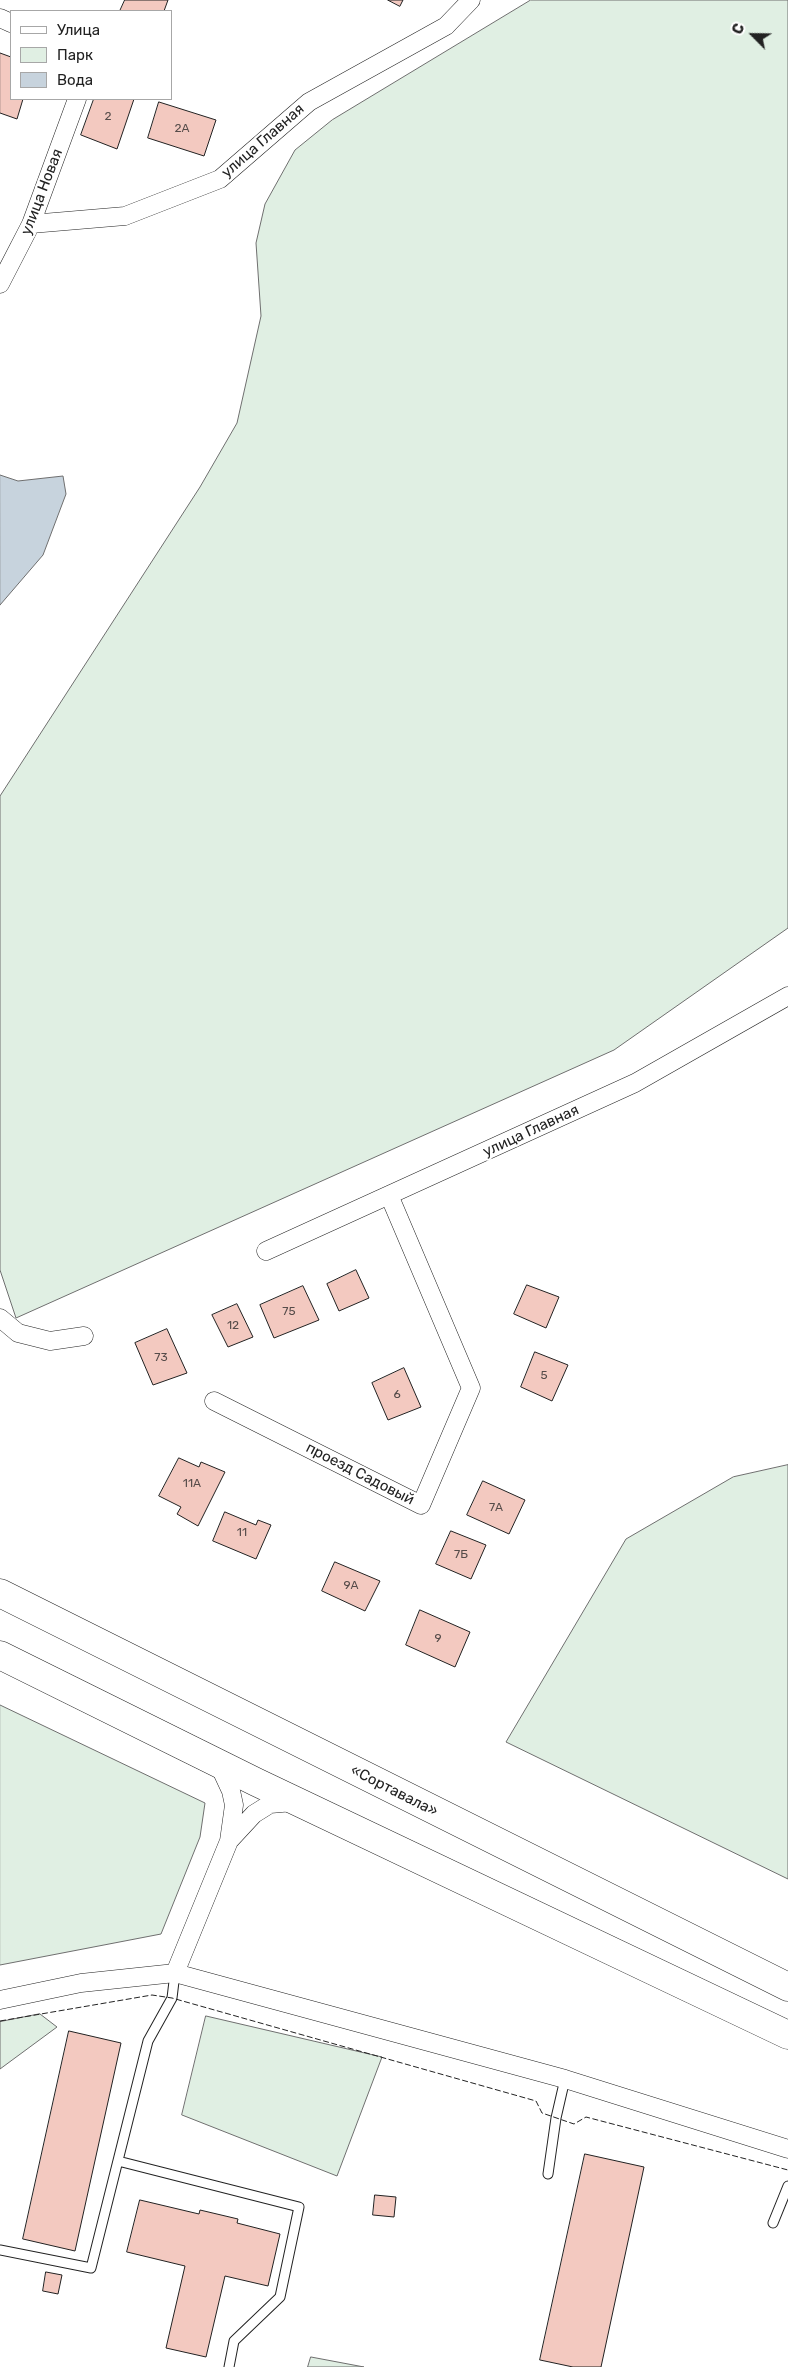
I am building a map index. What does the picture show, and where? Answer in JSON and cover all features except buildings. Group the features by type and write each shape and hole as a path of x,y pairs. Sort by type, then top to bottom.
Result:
{"highway":[{"name":"«Сортавала»","path":"0,1593 788,1987"},
{"path":"0,1655 298,1802 788,2035"}],"street":[{"name":"улица Главная","path":"32,224 125,216 220,179 309,102 446,26 471,0"},
{"name":"улица Новая","path":"0,284 32,224 77,100"},
{"name":"улица Главная","path":"266,1251 635,1083 788,996"},
{"name":"проезд Садовый","path":"214,1401 421,1505 471,1388 389,1195"},
{"path":"0,1318 18,1333 50,1341 84,1336"},
{"path":"175,1973 229,1842 234,1806 231,1790 218,1763"},
{"path":"229,1842 254,1814 270,1804 298,1802"},
{"path":"0,2000 81,1983 175,1973 565,2079 788,2149"}],"lane":[{"path":"0,2250 91,2268 148,2041 172,1998 175,1973"},
{"path":"548,2174 556,2118 565,2079"},
{"path":"118,2161 299,2207 280,2297 234,2341 229,2367"},
{"path":"773,2223 788,2186"}],"green space":[{"path":"531,0 788,0 788,928 614,1050 16,1318 0,1270 0,796 200,487 237,423 261,316 256,243 265,204 295,150 332,120"},
{"path":"788,1465 788,1879 506,1742 626,1539 733,1477"},
{"path":"0,1705 205,1803 200,1837 161,1934 0,1965"},
{"path":"40,2014 57,2027 0,2069 0,2022"},
{"path":"206,2016 382,2057 337,2176 182,2115"},
{"path":"311,2357 364,2367 308,2367"}],"water":[{"path":"0,475 18,481 63,476 66,494 43,555 0,605"}],"fence":[{"path":"0,2021 152,1995 172,1998 536,2101 542,2113 574,2124 586,2117 788,2170"}]}
